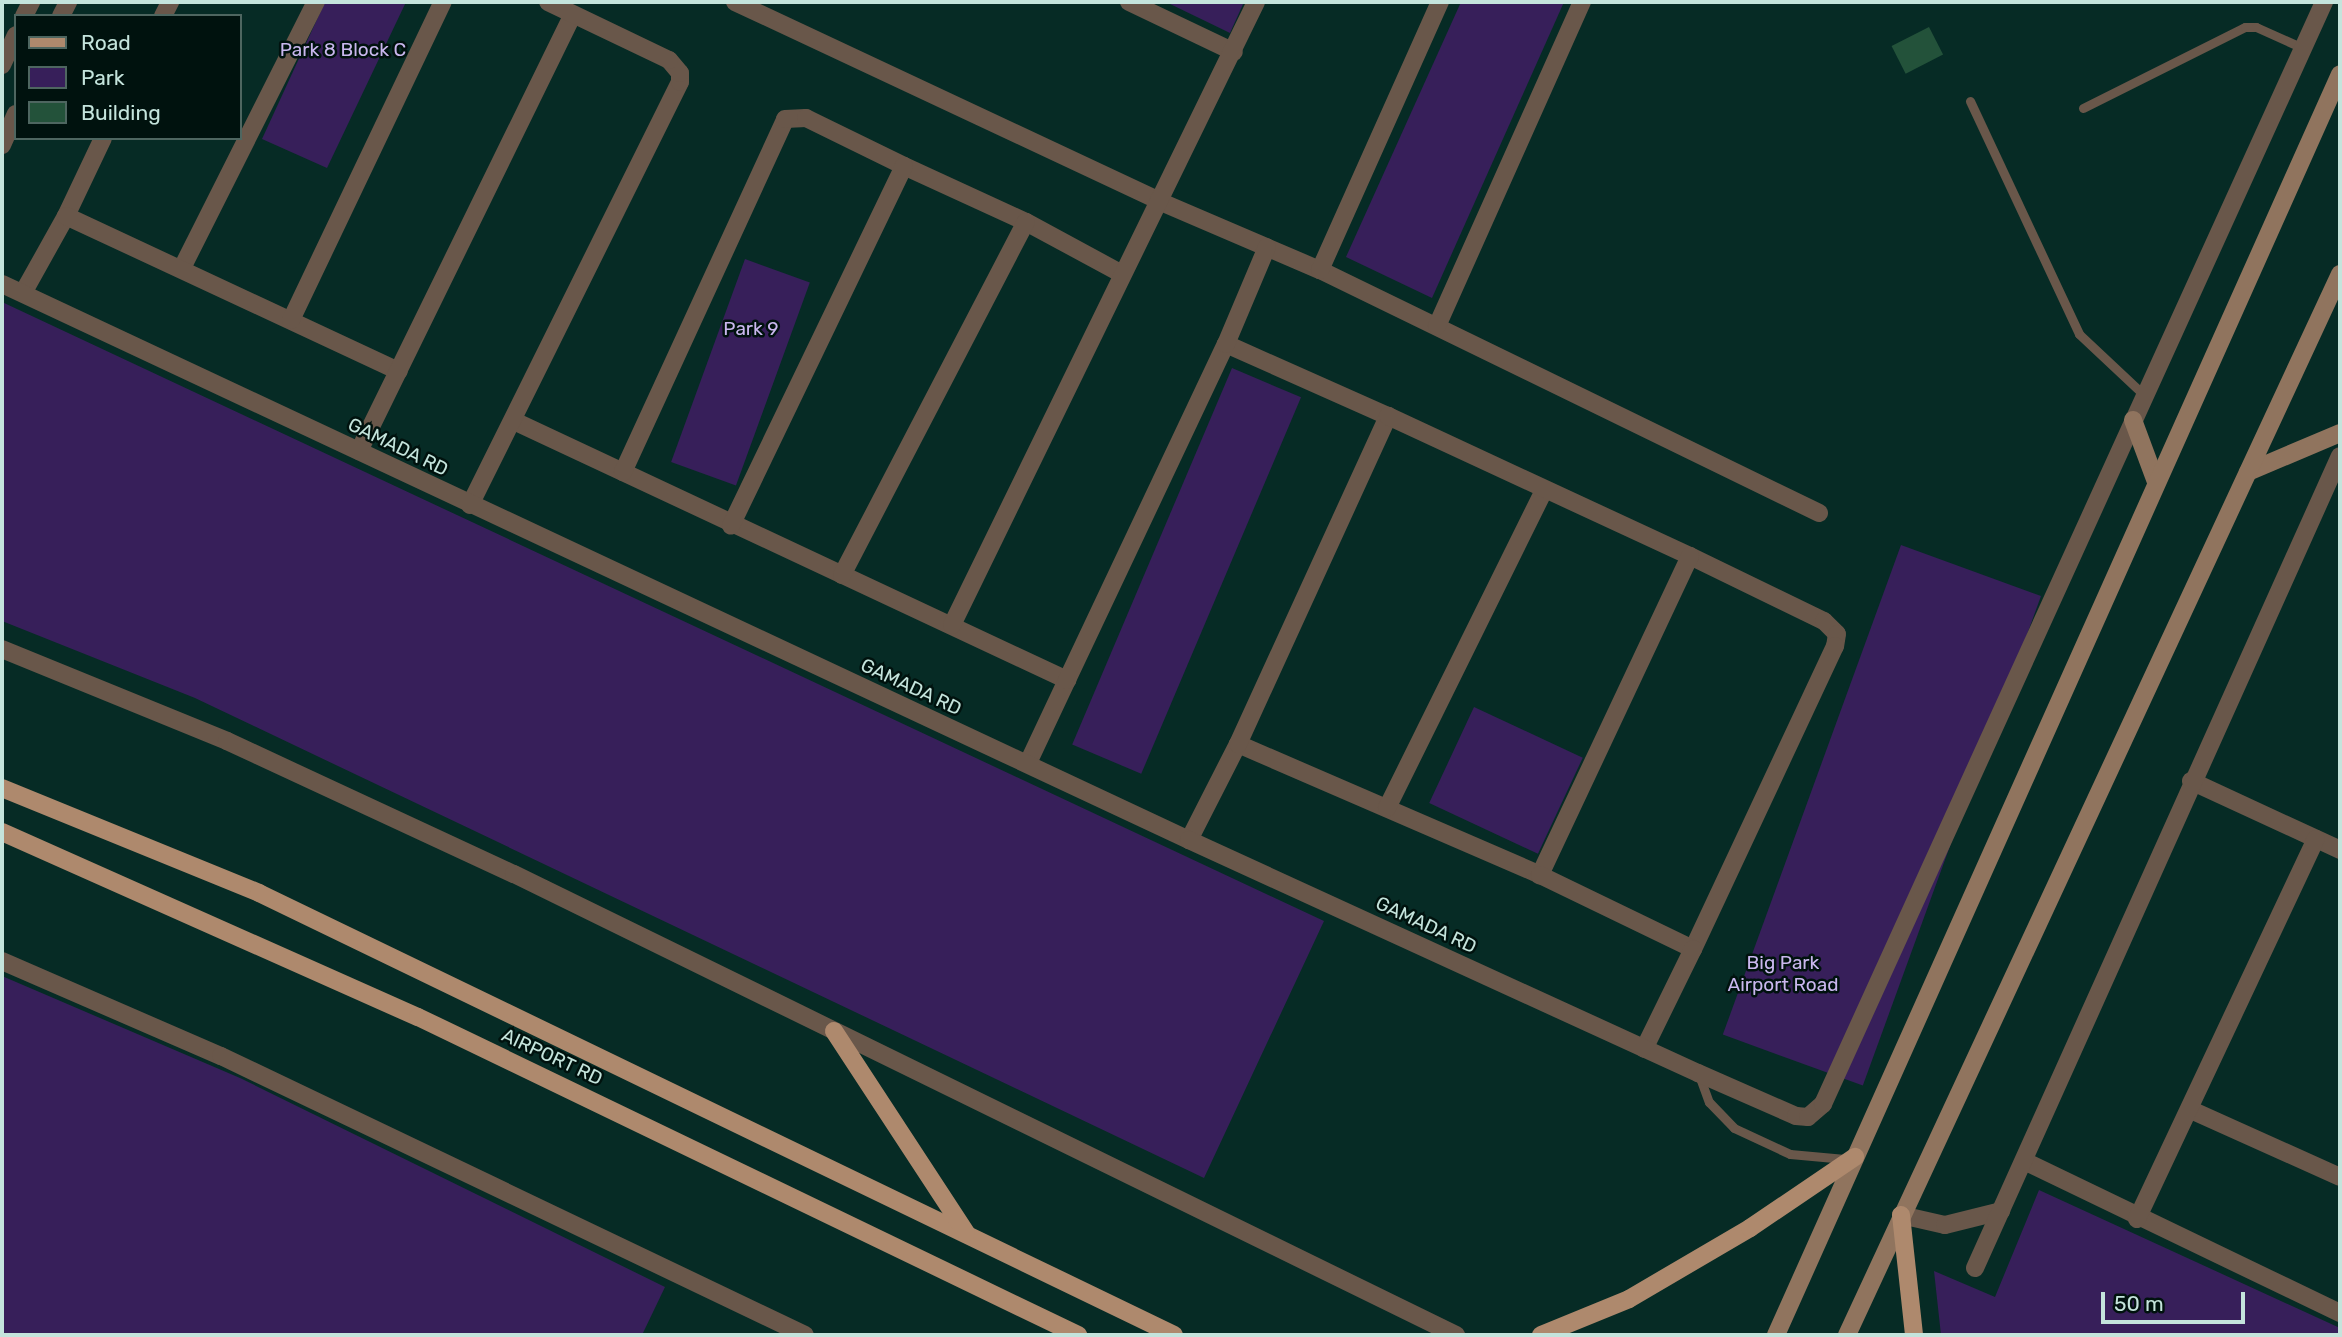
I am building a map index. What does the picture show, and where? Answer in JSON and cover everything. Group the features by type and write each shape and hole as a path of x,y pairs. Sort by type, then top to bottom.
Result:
{"main road":[{"path":"1776,1335 2340,74"},
{"path":"1847,1335 2340,274"},
{"path":"2133,420 2157,482"},
{"path":"2248,472 2340,433"},
{"path":"2,788 259,893 1174,1335"},
{"name":"AIRPORT RD","path":"2,832 456,1035 1078,1335"},
{"path":"834,1031 967,1235"},
{"path":"1542,1335 1629,1299 1750,1228 1855,1157"},
{"path":"1901,1215 1914,1335"}],"street":[{"path":"182,268 316,2"},
{"path":"291,320 443,2"},
{"path":"470,505 680,82 680,73 669,60 548,2"},
{"path":"735,2 1161,202 1320,270 1819,513"},
{"path":"1129,2 1234,52"},
{"path":"952,625 1122,274 1161,202 1256,2"},
{"path":"1320,270 1440,2"},
{"path":"1437,326 1582,2"},
{"path":"2133,420 2324,2"},
{"path":"359,451 573,15"},
{"path":"2,65 14,38"},
{"path":"2,145 14,118"},
{"path":"623,472 785,119 806,118 1026,222 1122,274"},
{"path":"23,293 66,216 102,140"},
{"path":"731,526 904,166"},
{"path":"66,216 399,370"},
{"path":"842,575 1026,222"},
{"path":"1028,763 1226,344 1267,247"},
{"name":"GAMADA RD","path":"2,284 1189,840 1644,1049 1796,1116 1808,1117 1823,1104 2133,420"},
{"path":"1226,344 1690,556 1824,621 1837,634 1835,646 1644,1049"},
{"path":"1189,840 1238,744 1388,416"},
{"path":"514,421 731,526 1067,680"},
{"path":"1975,1268 2191,781 2340,456"},
{"path":"1387,808 1544,490"},
{"path":"1540,875 1690,556"},
{"path":"2,649 227,741 514,874 1456,1335"},
{"path":"1238,744 1540,875 1693,949"},
{"path":"2191,781 2340,850"},
{"path":"2137,1219 2191,1110 2316,839"},
{"path":"2,961 221,1056 805,1335"},
{"path":"2191,1110 2340,1177"},
{"path":"2024,1161 2137,1219 2340,1313"},
{"path":"1901,1215 1945,1225 2001,1211"}],"lane":[{"path":"2083,108 2245,27 2256,27 2303,48"},
{"path":"1970,101 2079,334 2145,396"},
{"path":"1698,1073 1709,1102 1734,1128 1790,1154 1829,1161 1855,1157"}],"green space":[{"name":"Park 8 Block C","path":"325,2 406,2 327,168 262,139"},
{"path":"1166,2 1244,2 1230,33"},
{"path":"1461,2 1564,2 1432,298 1346,257"},
{"name":"Park 9","path":"745,259 810,283 736,486 671,462"},
{"path":"2,302 1324,921 1204,1178 195,698 2,621"},
{"path":"1232,368 1301,397 1141,774 1072,744"},
{"name":"Big Park Airport Road","path":"1901,545 2041,596 1863,1086 1723,1035"},
{"path":"1474,707 1583,758 1538,854 1429,803"},
{"path":"2,976 240,1078 665,1287 642,1335 2,1335"},
{"path":"2039,1190 2340,1328 2340,1335 1941,1335 1934,1271 1995,1297"}],"building":[{"path":"1929,27 1943,55 1906,74 1892,46"}]}
